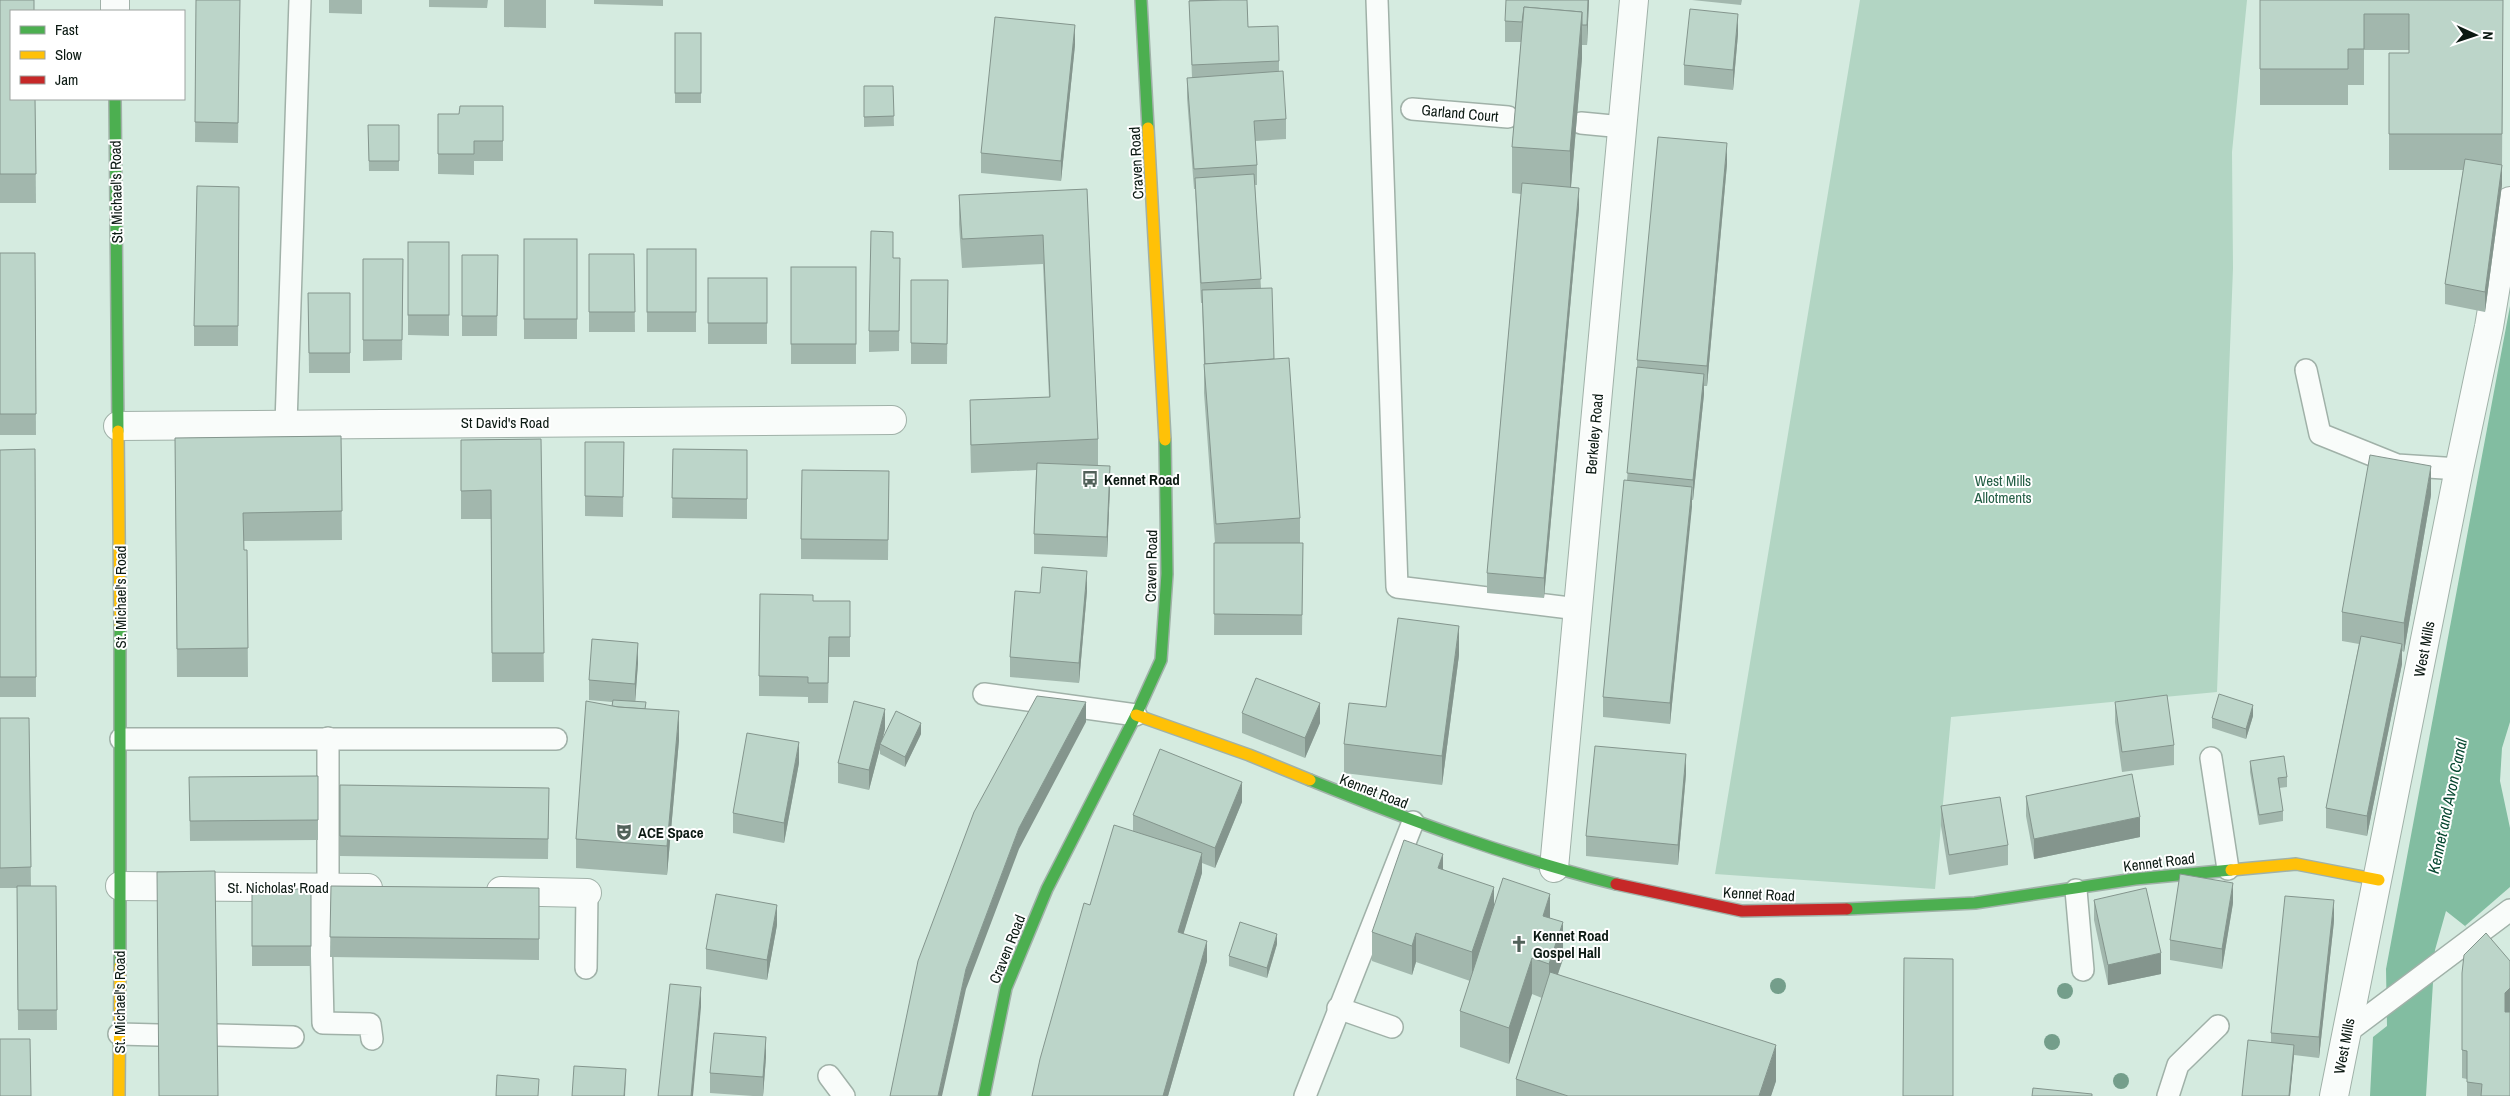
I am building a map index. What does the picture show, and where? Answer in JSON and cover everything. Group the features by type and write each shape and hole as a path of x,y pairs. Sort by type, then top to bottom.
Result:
{"street":[{"name":"Craven Road","path":"984,1096 1006,988 1048,889 1136,715 1161,660 1167,574 1165,443 1141,0"},
{"name":"Berkeley Road","path":"1554,868 1634,0"},
{"name":"St. Michael's Road","path":"116,100 120,739 119,1096"},
{"name":"West Mills","path":"2334,1096 2354,1027 2379,880 2459,469 2489,327 2510,201"},
{"name":"St David's Road","path":"118,426 892,417"},
{"name":"Kennet Road","path":"1136,715 1250,756 1413,822 1554,868 1645,891 1742,910 1812,911 1975,904 2076,890 2135,879 2296,864 2379,880"},
{"name":"St. Nicholas' Road","path":"120,886 398,888"},
{"path":"478,890 587,893"}],"lane":[{"path":"286,424 300,0"},
{"path":"1376,0 1397,587 1578,609"},
{"name":"Garland Court","path":"1412,109 1508,117"},
{"path":"1581,123 1622,127"},
{"path":"2306,370 2320,434 2397,464 2459,469"},
{"path":"984,694 1136,715"},
{"path":"328,738 323,1023 370,1024 372,1039"},
{"path":"120,739 556,739"},
{"path":"2211,758 2228,869"},
{"path":"1305,1096 1338,1008 1413,822"},
{"path":"2076,890 2083,970"},
{"path":"586,968 587,893"},
{"path":"2354,1027 2510,910"},
{"path":"1338,1008 1392,1027"},
{"path":"2168,1096 2178,1065 2218,1026"},
{"path":"119,1034 158,1035"},
{"path":"216,1035 293,1037"},
{"path":"829,1076 844,1096"}],"green space":[{"name":"West Mills Allotments","path":"1860,0 2247,0 2232,152 2233,268 2217,692 1951,717 1935,889 1715,874"}],"water":[{"name":"Kennet and Avon Canal","path":"2510,306 2510,722 2502,748 2500,781 2510,828 2510,980 2465,926 2446,911 2435,950 2426,1096 2370,1096 2373,1037 2387,1026 2386,969"}],"pier":[{"path":"2510,887 2510,980 2465,926"}],"building":[{"path":"0,0 34,0 34,10 10,10 10,100 35,100 36,174 0,174"},
{"path":"196,0 240,0 238,123 195,122"},
{"path":"1247,0 1248,27 1278,26 1279,61 1192,65 1189,1"},
{"path":"1506,0 1588,0 1587,25 1582,25 1582,12 1524,7 1522,22 1505,21"},
{"path":"2260,0 2503,0 2502,134 2389,134 2389,53 2409,53 2409,14 2364,14 2364,49 2348,49 2348,69 2260,69"},
{"path":"1524,7 1582,12 1570,151 1512,147"},
{"path":"1690,9 1738,14 1733,70 1684,65"},
{"path":"995,17 1075,25 1061,161 981,153"},
{"path":"675,33 701,33 701,93 675,93"},
{"path":"1283,71 1286,119 1254,121 1257,165 1194,169 1187,78"},
{"path":"864,86 893,86 894,116 864,117"},
{"path":"460,106 503,106 503,141 474,141 474,154 438,154 438,114 459,114"},
{"path":"368,125 399,125 399,161 369,161"},
{"path":"1658,137 1727,143 1707,366 1637,360"},
{"path":"2465,159 2502,165 2485,292 2445,284"},
{"path":"1254,174 1261,279 1201,283 1195,178"},
{"path":"1522,183 1579,188 1544,578 1487,573"},
{"path":"197,186 239,187 238,326 194,326"},
{"path":"1087,189 1098,439 971,445 970,400 1050,397 1043,235 962,239 959,195"},
{"path":"871,231 893,232 893,258 900,258 899,331 869,331"},
{"path":"524,239 577,239 577,319 524,319"},
{"path":"408,242 449,242 449,315 408,315"},
{"path":"647,249 696,249 696,312 647,312"},
{"path":"0,253 35,253 36,414 0,414"},
{"path":"589,254 634,254 635,312 589,312"},
{"path":"462,255 498,255 497,316 462,316"},
{"path":"363,259 403,259 402,340 363,340"},
{"path":"791,267 856,267 856,344 791,344"},
{"path":"708,278 767,278 767,323 708,323"},
{"path":"911,280 948,280 947,344 911,343"},
{"path":"1272,288 1274,359 1205,364 1202,290"},
{"path":"308,293 350,293 350,353 309,353"},
{"path":"1289,358 1300,518 1216,524 1204,364"},
{"path":"1637,367 1704,374 1693,480 1627,473"},
{"path":"341,436 342,511 243,513 244,550 247,550 248,648 177,649 175,438"},
{"path":"541,439 544,653 492,653 491,490 461,491 461,440"},
{"path":"585,442 624,442 623,497 585,496"},
{"path":"35,449 36,677 0,677 0,450"},
{"path":"673,449 747,450 747,499 672,498"},
{"path":"2370,455 2431,466 2404,623 2342,612"},
{"path":"1037,463 1110,466 1107,537 1034,534"},
{"path":"802,470 889,471 888,540 801,539"},
{"path":"1624,480 1692,487 1670,703 1603,697"},
{"path":"1214,543 1303,543 1302,615 1214,614"},
{"path":"1042,567 1087,571 1079,663 1010,657 1015,591 1040,593"},
{"path":"760,594 813,595 813,601 850,601 850,637 829,637 828,683 808,683 808,677 759,676"},
{"path":"1398,618 1459,626 1442,756 1344,744 1349,703 1386,707"},
{"path":"2361,636 2402,644 2367,816 2326,808"},
{"path":"592,639 638,643 635,684 589,680"},
{"path":"1256,678 1320,703 1305,738 1242,713"},
{"path":"2219,694 2253,705 2246,729 2212,718"},
{"path":"2167,695 2174,745 2122,752 2115,702"},
{"path":"1037,696 1086,702 1019,828 966,969 938,1096 890,1096 918,961 974,812"},
{"path":"613,700 646,702 645,709 612,706"},
{"name":"ACE Space","path":"586,701 618,707 679,711 667,846 576,839"},
{"path":"854,701 885,709 869,770 838,763"},
{"path":"896,711 921,723 905,757 880,744"},
{"path":"0,718 29,718 31,867 0,868"},
{"path":"747,733 799,742 784,823 733,813"},
{"path":"1595,746 1686,754 1678,845 1586,836"},
{"path":"1160,749 1242,782 1215,848 1133,815"},
{"path":"2284,756 2287,777 2278,778 2283,811 2259,815 2250,761"},
{"path":"2132,774 2140,817 2034,839 2026,796"},
{"path":"318,776 318,820 190,821 189,777"},
{"path":"340,785 549,788 548,839 340,836"},
{"path":"2000,797 2008,845 1949,855 1941,806"},
{"path":"1114,825 1202,853 1178,932 1207,941 1163,1096 1032,1096 1040,1059 1084,903 1090,905"},
{"path":"1404,840 1443,854 1438,868 1494,887 1472,952 1416,933 1412,946 1372,932"},
{"path":"215,871 218,1096 159,1096 157,872"},
{"path":"2180,874 2233,883 2222,949 2170,940"},
{"path":"1503,878 1550,894 1543,916 1563,922 1549,964 1532,958 1509,1028 1460,1011"},
{"path":"17,886 56,886 57,1010 18,1010"},
{"path":"331,886 539,888 539,939 330,937"},
{"path":"2146,888 2161,953 2108,965 2094,900"},
{"path":"252,889 311,889 311,946 252,946"},
{"path":"716,894 777,905 767,960 706,949"},
{"path":"2285,896 2334,900 2319,1037 2271,1033"},
{"path":"1240,922 1277,934 1267,968 1229,956"},
{"path":"2486,933 2510,961 2510,988 2505,993 2505,1012 2510,1012 2510,1096 2481,1096 2482,1084 2467,1082 2467,1051 2462,1050 2462,973 2464,955"},
{"path":"1904,958 1953,959 1953,1096 1903,1096"},
{"path":"1550,972 1776,1045 1759,1096 1568,1096 1516,1079"},
{"path":"670,984 701,987 691,1096 658,1096"},
{"path":"714,1033 766,1037 763,1077 710,1073"},
{"path":"0,1039 30,1039 31,1096 0,1096"},
{"path":"2248,1040 2294,1045 2289,1096 2242,1096"},
{"path":"574,1066 626,1069 624,1096 572,1096"},
{"path":"497,1075 539,1079 538,1096 496,1096"},
{"path":"2033,1088 2092,1094 2092,1096 2032,1096"}],"traffic: fast":[{"path":"1141,0 1148,128"},
{"path":"115,100 118,431"},
{"path":"984,1096 1006,988 1047,889 1136,715 1161,660 1167,574 1165,440"},
{"path":"120,625 120,966"},
{"path":"1310,780 1385,810 1499,850 1616,884"},
{"path":"1847,909 1975,903 2135,879 2231,870"}],"traffic: slow":[{"path":"1148,128 1165,440"},
{"path":"118,431 120,625"},
{"path":"1136,715 1249,755 1310,780"},
{"path":"2231,870 2296,864 2379,880"},
{"path":"119,1096 120,966"}],"traffic: jam":[{"path":"1616,884 1742,911 1847,909"}],"place":[{"name":"Kennet Road","path":"1090,479"},
{"name":"ACE Space","path":"624,832"},
{"name":"Kennet Road Gospel Hall","path":"1519,944"}]}
